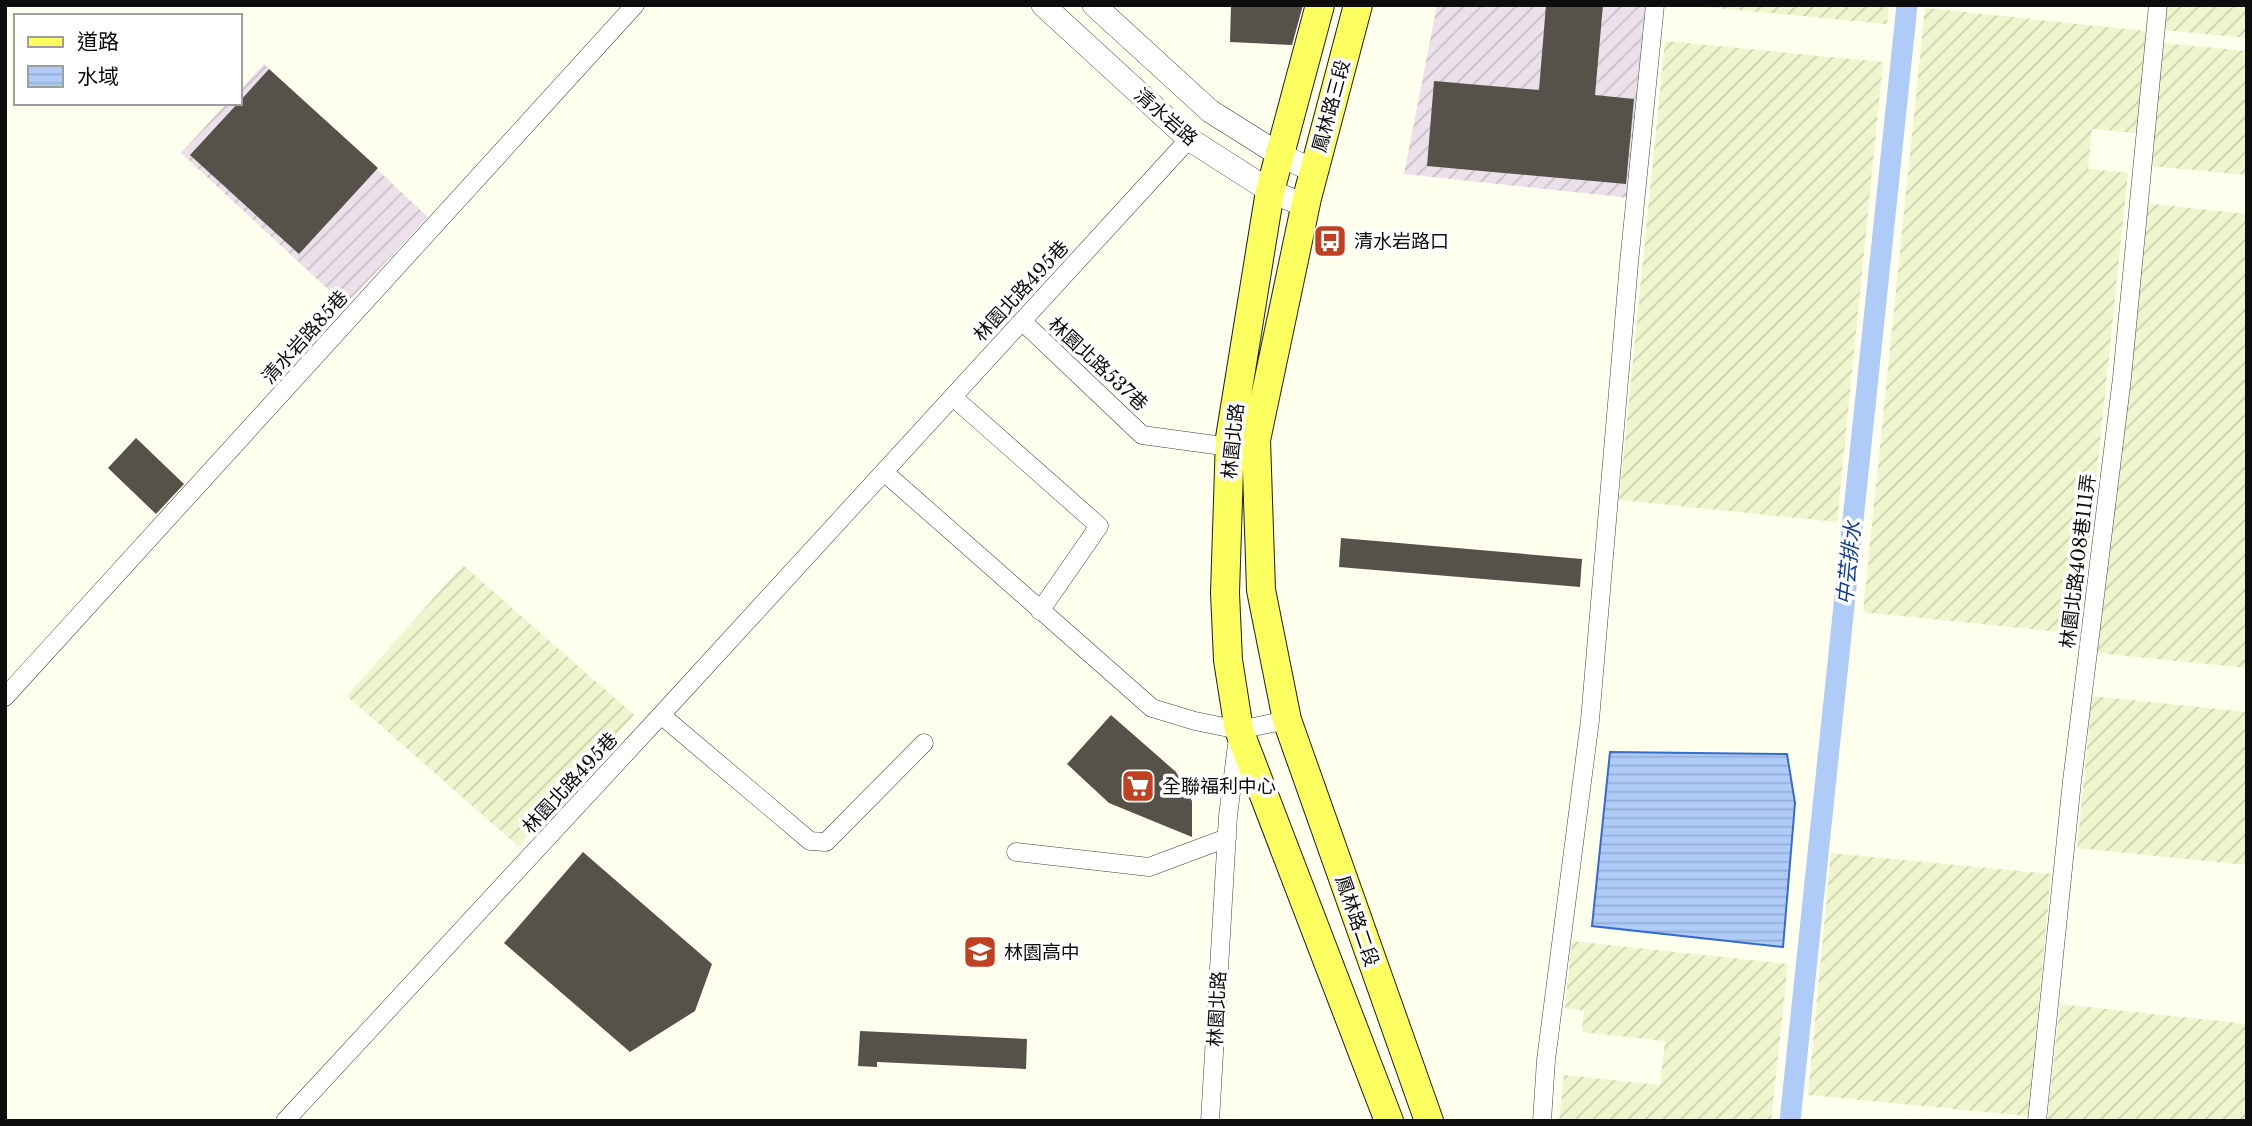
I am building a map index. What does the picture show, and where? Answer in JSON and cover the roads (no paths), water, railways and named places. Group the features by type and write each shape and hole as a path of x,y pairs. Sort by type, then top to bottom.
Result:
{"main road":[{"name":"鳳林路三段","path":"1280,155 1320,5"},
{"name":"鳳林路三段","path":"1306,206 1358,5"},
{"name":"林園北路","path":"1239,730 1228,660 1225,593 1230,447 1270,191 1280,155"},
{"name":"林園北路","path":"1287,720 1261,590 1256,439 1306,206"},
{"name":"鳳林路二段","path":"1287,720 1430,1121"},
{"name":"鳳林路二段","path":"1239,730 1390,1121"}],"street":[{"name":"清水岩路85巷","path":"5,697 635,5"},
{"name":"清水岩路","path":"1043,5 1189,139 1270,191 1306,206"},
{"name":"清水岩路","path":"1094,5 1210,111 1280,155 1314,171"},
{"path":"1542,1121 1546,1059 1590,720 1629,263 1656,5"},
{"name":"林園北路408巷111弄","path":"2037,1121 2072,781 2122,378 2158,5"},
{"name":"林園北路495巷","path":"285,1121 662,715 1189,139"},
{"name":"林園北路537巷","path":"1022,321 1142,435 1230,447"},
{"path":"953,397 1099,526 1040,611"},
{"path":"884,471 1152,709 1239,730 1287,720"},
{"path":"662,715 810,841 826,842 924,743"},
{"name":"林園北路","path":"1210,1121 1227,838 1239,730"},
{"path":"1016,852 1149,867 1227,838"}],"water":[{"path":"1610,752 1787,754 1795,803 1783,947 1592,926"}],"waterway":[{"name":"中芸排水","path":"1790,1121 1907,5"}],"place":[{"name":"清水岩路口","path":"1330,241"},
{"name":"全聯福利中心","path":"1138,786"},
{"name":"林園高中","path":"980,952"}]}
